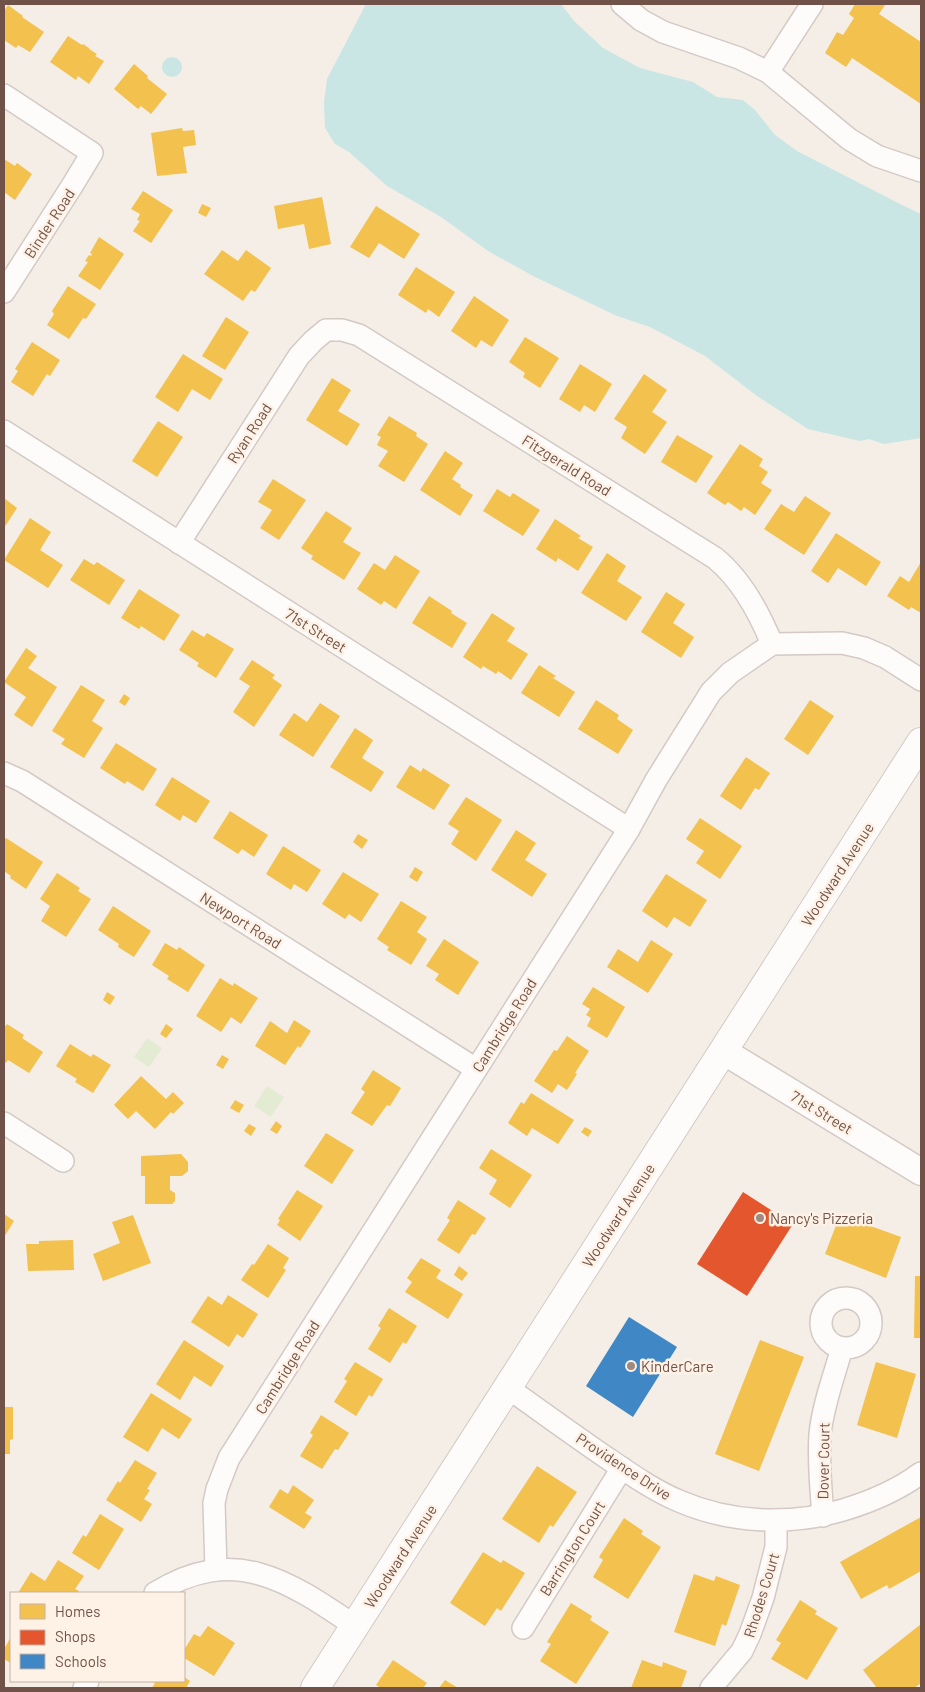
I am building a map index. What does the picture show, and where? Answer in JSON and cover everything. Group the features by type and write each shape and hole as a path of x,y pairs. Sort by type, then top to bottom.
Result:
{"main road":[{"name":"Woodward Avenue","path":"315,1688 921,742"}],"street":[{"path":"622,4 640,20 664,32 739,58 768,72 849,139 877,156 921,172"},
{"path":"768,72 812,4"},
{"name":"Binder Road","path":"4,96 92,153 4,292"},
{"name":"Ryan Road","path":"179,543 299,356 326,330"},
{"name":"Fitzgerald Road","path":"326,330 342,330 359,335 715,558 736,578 762,618 772,644"},
{"name":"71st Street","path":"4,432 629,829"},
{"path":"772,644 842,643 864,648 885,657 921,680"},
{"name":"Cambridge Road","path":"216,1570 214,1504 217,1489 229,1458 629,829 656,780 711,692 730,673 772,644"},
{"name":"Newport Road","path":"4,773 22,781 476,1069"},
{"name":"71st Street","path":"723,1052 921,1172"},
{"path":"4,1123 63,1161"},
{"name":"Dover Court","path":"824,1516 820,1482 820,1434 824,1411 842,1348"},
{"name":"Providence Drive","path":"508,1388 622,1468 670,1497 699,1509 730,1516 790,1521 824,1516 881,1496 921,1473"},
{"name":"Barrington Court","path":"523,1628 622,1468"},
{"name":"Rhodes Court","path":"711,1688 742,1651 750,1634 763,1598 776,1547 776,1520"},
{"path":"157,1592 189,1576 216,1570 250,1571 267,1575 286,1583 314,1598 355,1626"}],"green space":[{"path":"147,1038 162,1048 149,1067 134,1057"},
{"path":"267,1086 284,1097 271,1117 254,1106"}],"water":[{"path":"366,4 561,4 574,21 603,48 640,68 693,82 717,97 743,100 755,110 775,135 797,151 921,214 921,438 884,444 869,439 860,441 808,429 757,396 705,356 650,327 617,316 533,276 488,251 441,217 387,186 349,152 335,144 325,128 324,102 327,79"},
{"path":"172,57 179,60 182,67 179,74 172,77 165,74 162,67 165,60"}],"building: Homes":[{"path":"855,4 885,5 879,14 921,42 921,104 852,58 846,67 825,53 837,32 843,35 854,18 849,14"},
{"path":"8,5 44,32 30,52 18,45 16,48 4,40 4,11"},
{"path":"68,36 89,48 97,54 95,56 104,61 89,84 78,76 76,80 50,62"},
{"path":"134,64 148,76 147,78 167,94 151,114 141,106 138,109 114,89"},
{"path":"182,128 183,131 194,130 196,145 183,147 187,173 157,176 151,133"},
{"path":"4,159 15,166 17,163 32,174 15,200 4,192"},
{"path":"143,191 173,210 151,243 133,231 140,221 137,220 140,214 131,209"},
{"path":"322,197 331,244 309,249 304,224 278,229 274,206"},
{"path":"202,204 211,208 206,217 198,213"},
{"path":"376,206 420,234 404,259 379,243 369,258 350,247"},
{"path":"99,237 124,254 100,290 78,276 88,262 85,261 89,255 91,256 92,254 90,253"},
{"path":"222,250 238,261 246,250 271,268 255,292 251,290 243,301 204,274"},
{"path":"416,267 455,292 439,317 428,309 426,313 398,295"},
{"path":"68,286 96,304 86,319 83,318 69,339 47,325 54,314 52,311"},
{"path":"474,296 509,320 492,347 481,340 476,348 451,331"},
{"path":"226,317 249,332 225,370 202,356"},
{"path":"525,337 559,358 540,388 523,377 525,373 509,362"},
{"path":"32,342 60,360 50,376 47,374 33,396 11,382 18,371 15,369"},
{"path":"183,354 223,379 210,400 192,389 178,412 155,397"},
{"path":"580,364 612,384 595,412 584,405 580,412 559,399"},
{"path":"644,374 667,390 652,412 667,422 645,454 621,438 627,427 614,419"},
{"path":"332,378 351,390 338,411 360,424 347,446 306,420"},
{"path":"389,416 417,433 416,436 428,444 404,482 378,466 388,451 377,445 381,437 377,435"},
{"path":"158,421 183,437 157,477 132,461"},
{"path":"677,435 713,456 696,483 661,462"},
{"path":"740,444 763,459 759,466 768,472 761,483 772,490 755,515 744,507 741,511 728,502 725,505 707,493"},
{"path":"445,451 463,463 452,479 461,485 460,487 473,495 460,516 420,490"},
{"path":"273,479 306,500 279,540 260,528 272,510 258,502"},
{"path":"497,489 510,497 513,493 540,510 523,536 483,511"},
{"path":"805,496 831,513 804,555 764,529 781,504 794,512"},
{"path":"4,498 17,508 4,528"},
{"path":"326,511 352,528 343,542 361,553 344,580 311,559 313,556 301,548"},
{"path":"30,518 51,532 40,550 63,565 48,588 4,560"},
{"path":"555,519 581,536 578,538 593,547 578,571 558,558 556,562 536,549"},
{"path":"836,533 881,562 866,586 838,568 828,583 811,571"},
{"path":"607,553 626,566 617,581 642,597 626,621 581,593"},
{"path":"395,555 420,571 396,609 384,601 381,605 357,589 374,563 385,570"},
{"path":"84,559 94,565 97,562 125,580 109,605 70,580"},
{"path":"921,562 921,613 911,607 909,610 887,596 900,576 909,582"},
{"path":"139,589 180,615 164,641 141,626 139,629 121,618"},
{"path":"666,592 685,604 673,623 694,637 681,658 641,632"},
{"path":"429,596 467,623 452,648 412,623"},
{"path":"492,613 515,628 507,641 528,654 511,680 498,671 496,674 483,666 481,669 463,657"},
{"path":"192,630 204,637 207,633 234,649 216,678 197,666 199,663 179,650"},
{"path":"26,648 37,656 28,668 57,687 32,727 14,715 26,697 4,682"},
{"path":"252,660 275,675 272,678 282,685 254,727 233,712 250,686 239,679"},
{"path":"539,665 556,676 553,678 575,692 559,717 521,693"},
{"path":"81,685 105,700 92,721 103,728 84,758 61,744 65,739 52,731"},
{"path":"124,694 130,698 125,706 119,702"},
{"path":"596,700 619,715 617,719 633,730 618,754 578,729"},
{"path":"810,700 834,716 808,755 784,739"},
{"path":"320,703 340,716 313,757 279,735 294,713 307,722"},
{"path":"355,728 373,740 362,758 384,772 371,792 330,767"},
{"path":"116,743 157,769 143,791 127,781 125,784 100,768"},
{"path":"746,757 770,773 759,790 755,788 741,810 720,796"},
{"path":"410,765 421,772 423,768 450,785 434,810 396,787"},
{"path":"172,777 210,801 196,823 183,815 180,821 155,805"},
{"path":"466,797 502,820 476,861 451,844 459,831 448,824"},
{"path":"230,811 268,835 254,857 242,849 238,854 213,838"},
{"path":"700,818 742,846 720,879 696,863 704,851 686,839"},
{"path":"516,830 536,843 525,860 547,874 532,897 491,870"},
{"path":"358,834 368,840 362,849 353,842"},
{"path":"6,838 43,862 26,889 10,878 11,876 4,871 4,841"},
{"path":"283,846 321,870 307,892 294,884 291,890 266,874"},
{"path":"415,867 423,872 417,882 409,877"},
{"path":"343,872 379,894 361,922 349,914 345,919 322,904"},
{"path":"57,873 80,888 78,891 91,899 66,937 41,921 50,906 40,899"},
{"path":"666,874 707,900 690,927 674,917 667,928 642,911"},
{"path":"401,901 427,917 417,932 427,939 411,965 387,950 389,947 377,939"},
{"path":"113,906 151,931 134,957 118,947 119,944 98,930"},
{"path":"444,939 479,962 458,995 435,980 439,974 426,966"},
{"path":"651,940 673,954 648,993 607,967 618,949 638,962"},
{"path":"165,943 177,950 179,947 205,965 188,992 167,979 169,976 152,965"},
{"path":"220,978 233,986 234,983 258,998 241,1024 231,1017 221,1032 196,1016"},
{"path":"593,987 625,1007 607,1038 587,1026 591,1018 586,1015 590,1009 582,1004"},
{"path":"107,992 115,997 110,1005 103,1000"},
{"path":"294,1020 311,1031 300,1048 298,1046 285,1065 255,1046 270,1021 287,1033"},
{"path":"7,1024 24,1035 22,1038 43,1052 29,1073 8,1060 6,1063 4,1061 4,1028"},
{"path":"166,1024 173,1029 166,1038 160,1034"},
{"path":"567,1036 589,1051 567,1090 558,1084 552,1093 534,1081 554,1050 557,1051"},
{"path":"70,1044 91,1057 93,1054 111,1065 93,1093 75,1082 77,1079 56,1066"},
{"path":"222,1055 229,1059 223,1069 216,1065"},
{"path":"373,1070 401,1088 390,1106 387,1105 372,1126 351,1113 365,1092 361,1089"},
{"path":"141,1076 166,1099 173,1092 184,1103 173,1114 171,1112 155,1129 136,1111 128,1119 114,1105"},
{"path":"531,1093 574,1120 558,1144 532,1128 527,1136 508,1123 521,1102 524,1104"},
{"path":"235,1100 244,1105 239,1113 230,1108"},
{"path":"276,1121 282,1126 277,1134 270,1130"},
{"path":"249,1124 256,1128 251,1136 244,1131"},
{"path":"585,1127 592,1131 588,1137 581,1132"},
{"path":"326,1133 354,1150 332,1184 304,1166"},
{"path":"491,1149 532,1175 510,1208 489,1194 497,1180 479,1168"},
{"path":"181,1154 188,1162 188,1171 182,1176 170,1176 170,1190 175,1193 175,1201 172,1204 145,1204 145,1176 141,1176 141,1156"},
{"path":"297,1190 323,1206 300,1241 277,1225 280,1220 278,1219"},
{"path":"458,1200 486,1218 475,1235 472,1234 459,1254 437,1240 450,1220 447,1218"},
{"path":"4,1214 14,1221 4,1237"},
{"path":"133,1215 151,1263 103,1281 93,1254 120,1243 112,1222"},
{"path":"840,1215 901,1237 886,1278 825,1254"},
{"path":"73,1240 74,1270 28,1271 26,1244 39,1244 39,1241"},
{"path":"268,1244 289,1258 283,1268 286,1270 268,1298 241,1280"},
{"path":"421,1258 441,1270 436,1278 463,1294 448,1319 405,1292 412,1282 407,1278"},
{"path":"459,1266 468,1273 462,1281 454,1275"},
{"path":"915,1276 921,1276 921,1338 914,1338"},
{"path":"228,1295 258,1314 243,1338 237,1334 229,1347 191,1322 208,1296 222,1305"},
{"path":"389,1308 417,1326 406,1344 403,1342 390,1363 368,1349 381,1328 378,1326"},
{"path":"184,1340 224,1366 211,1387 194,1376 180,1400 156,1384"},
{"path":"760,1340 804,1357 759,1471 715,1454"},
{"path":"355,1362 383,1379 372,1397 369,1395 356,1416 334,1402 347,1381 344,1379"},
{"path":"876,1362 916,1374 897,1438 857,1425"},
{"path":"151,1393 192,1419 179,1439 162,1428 148,1452 123,1437"},
{"path":"4,1407 13,1407 13,1439 10,1440 10,1454 4,1454"},
{"path":"321,1415 349,1433 338,1450 335,1449 322,1469 300,1456 313,1435 310,1433"},
{"path":"135,1460 157,1473 147,1489 150,1490 144,1499 152,1504 141,1522 106,1500"},
{"path":"537,1466 577,1492 553,1527 550,1525 539,1543 502,1519"},
{"path":"293,1485 314,1500 305,1513 312,1517 304,1529 269,1507 280,1489 288,1494"},
{"path":"100,1514 124,1529 99,1570 72,1553 83,1535 86,1537"},
{"path":"921,1517 921,1571 889,1589 887,1585 861,1599 840,1562"},
{"path":"624,1518 643,1531 641,1534 661,1547 628,1599 593,1577 603,1560 599,1557"},
{"path":"483,1552 501,1563 503,1560 525,1573 501,1611 497,1608 485,1626 450,1603"},
{"path":"58,1560 84,1576 75,1589 78,1592 19,1592 31,1572 45,1581"},
{"path":"694,1574 714,1581 716,1576 740,1585 726,1626 722,1624 715,1646 674,1632"},
{"path":"800,1600 817,1611 815,1614 838,1628 807,1680 771,1659 781,1643 776,1640"},
{"path":"571,1603 592,1616 590,1620 609,1632 576,1684 540,1661 551,1644 547,1642"},
{"path":"921,1624 921,1683 914,1688 877,1688 863,1670"},
{"path":"208,1626 235,1643 214,1676 185,1659 185,1648 194,1634 200,1637"},
{"path":"10,1639 10,1662 4,1659 4,1649"},
{"path":"393,1660 427,1683 423,1688 381,1688 376,1685"},
{"path":"642,1660 662,1667 663,1662 687,1671 681,1688 631,1688"},
{"path":"185,1678 190,1681 186,1688 152,1688 155,1683 153,1682 185,1682"},
{"path":"445,1680 458,1688 439,1688"}],"building: Shops":[{"path":"743,1192 793,1224 747,1296 697,1264"}],"building: Schools":[{"name":"KinderCare","path":"629,1317 677,1347 633,1417 586,1386"}],"place":[{"name":"Nancy's Pizzeria","path":"760,1218"},
{"name":"KinderCare","path":"631,1366"}]}
